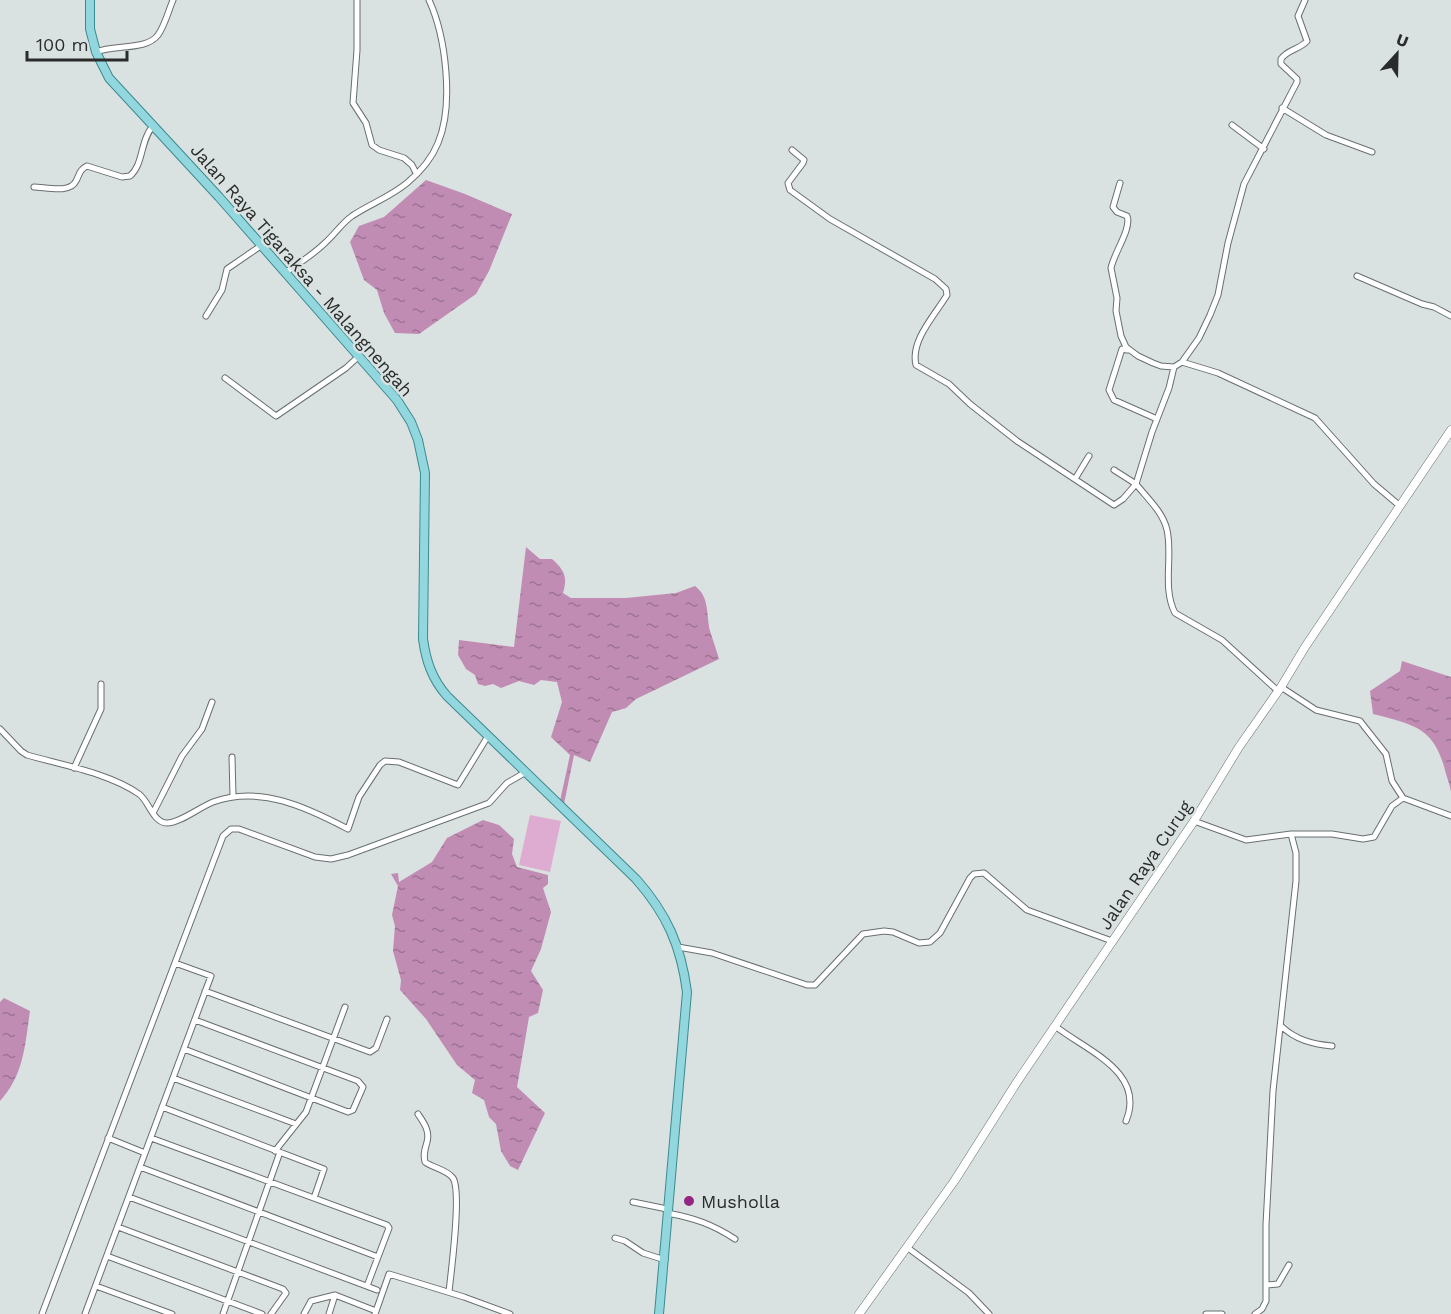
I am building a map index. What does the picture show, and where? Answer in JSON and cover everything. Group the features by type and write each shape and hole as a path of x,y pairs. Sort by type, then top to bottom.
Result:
{"main road":[{"name":"Jalan Raya Tigaraksa - Malangnengah","path":"90,0 90,29 96,52 109,78 262,245 360,356 405,411 423,459 425,482 423,639 427,662 441,689 644,888 662,911 678,947 687,992 659,1314"}],"street":[{"path":"96,52 111,46 141,45 152,41 164,25 173,0"},
{"path":"357,0 354,103 367,126 372,146 404,158 412,165 416,173"},
{"path":"286,272 315,252 351,217 393,194 416,173 437,145 445,118 446,65 429,0"},
{"path":"1157,419 1114,400 1110,395 1109,390 1122,349 1161,366 1174,367 1182,362 1199,338 1218,295 1244,184 1264,149 1297,79 1281,64 1281,59 1287,52 1299,48 1307,41 1298,15 1305,0"},
{"path":"1282,108 1326,135 1372,152"},
{"path":"1232,125 1264,149"},
{"path":"34,187 70,187 76,182 81,170 87,166 122,177 129,176 134,173 147,133 153,126"},
{"path":"792,150 802,158 803,163 788,183 790,190 830,219 935,279 946,289 947,295 919,341 915,356 916,365 949,384 970,404 1017,441 1114,505 1124,499 1136,484 1174,367"},
{"path":"1120,183 1113,207 1117,212 1127,216 1129,223 1113,257 1111,268 1121,336 1127,350"},
{"path":"206,316 222,290 227,269 262,245"},
{"path":"1357,276 1451,316"},
{"path":"225,378 276,416 360,356"},
{"path":"1182,362 1218,372 1316,418 1374,484 1400,506"},
{"name":"Jalan Raya Curug","path":"859,1314 908,1248 1054,1026 1194,821 1239,747 1451,430"},
{"path":"1075,479 1089,456"},
{"path":"1114,470 1136,484 1162,516 1167,531 1170,596 1175,613 1222,640 1279,689 1316,710 1360,721 1386,754 1392,782 1403,798 1451,816"},
{"path":"74,768 101,709 101,684"},
{"path":"153,813 182,756 202,729 212,702"},
{"path":"0,729 24,754 111,780 137,793 145,799 159,821 170,822 204,806 233,796 262,797 314,811 348,829 360,796 384,761 399,762 458,785 488,736"},
{"path":"232,757 233,796"},
{"path":"42,1314 223,836 231,829 239,829 315,857 331,859 348,855 489,803 507,783 526,772"},
{"path":"1194,821 1246,840 1291,834 1332,834 1362,839 1374,837 1392,806 1403,798"},
{"path":"1255,1314 1262,1309 1266,1301 1268,1285 1265,1255 1273,1091 1296,881 1296,853 1291,834"},
{"path":"678,947 712,953 807,985 815,985 863,934 893,932 919,943 930,942 940,933 970,878 979,873 988,875 1027,910 1112,941"},
{"path":"85,1314 211,976 175,963"},
{"path":"205,991 373,1051 387,1019"},
{"path":"223,1314 278,1152 306,1112 345,1007"},
{"path":"184,1049 351,1112 363,1087 358,1081 195,1020"},
{"path":"1054,1026 1123,1077 1131,1098 1131,1110 1126,1121"},
{"path":"1281,1026 1306,1042 1332,1046"},
{"path":"173,1078 296,1124"},
{"path":"162,1107 324,1169 314,1198"},
{"path":"418,1114 427,1132 428,1140 424,1161 452,1177 456,1186 449,1292"},
{"path":"108,1138 145,1153"},
{"path":"151,1138 387,1225 389,1227 367,1286"},
{"path":"140,1167 378,1257"},
{"path":"129,1197 377,1290"},
{"path":"633,1202 702,1221 717,1227 735,1239"},
{"path":"117,1227 284,1289 286,1293 271,1314"},
{"path":"615,1238 625,1241 643,1253 665,1260"},
{"path":"908,1248 969,1293 989,1314"},
{"path":"107,1257 262,1314"},
{"path":"1268,1285 1278,1284 1289,1264"},
{"path":"304,1314 311,1301 335,1295 376,1312 389,1274 510,1314"},
{"path":"96,1286 172,1314"},
{"path":"329,1314 335,1295"},
{"path":"1206,1314 1222,1314"}],"shaded area":[{"path":"530,815 561,821 550,872 519,865"}],"water":[{"path":"426,180 512,214 489,271 476,294 419,334 395,333 384,313 377,290 364,280 350,242 359,226 384,217"},
{"path":"526,547 540,559 552,559 564,574 563,593 571,598 626,598 676,593 695,586 700,590 705,601 710,631 719,659 636,699 626,708 612,712 590,762 574,755 564,804 560,801 570,755 551,737 562,702 557,682 541,680 534,685 519,681 501,688 493,684 485,686 478,684 475,675 466,669 458,655 459,640 514,647"},
{"path":"1402,661 1451,677 1451,792 1436,747 1422,731 1373,714 1370,691 1400,671"},
{"path":"483,820 499,825 514,839 512,854 517,867 548,875 548,884 543,888 551,912 541,949 531,971 543,990 538,1013 529,1017 517,1087 545,1113 518,1170 510,1166 501,1151 496,1124 489,1117 484,1100 472,1093 475,1080 457,1065 426,1019 400,990 401,980 393,951 395,926 392,915 398,886 391,874 398,873 399,882 432,862 447,838"},
{"path":"4,998 30,1011 25,1048 19,1070 0,1101 0,1002"}],"place":[{"name":"Musholla","path":"689,1201"}]}
